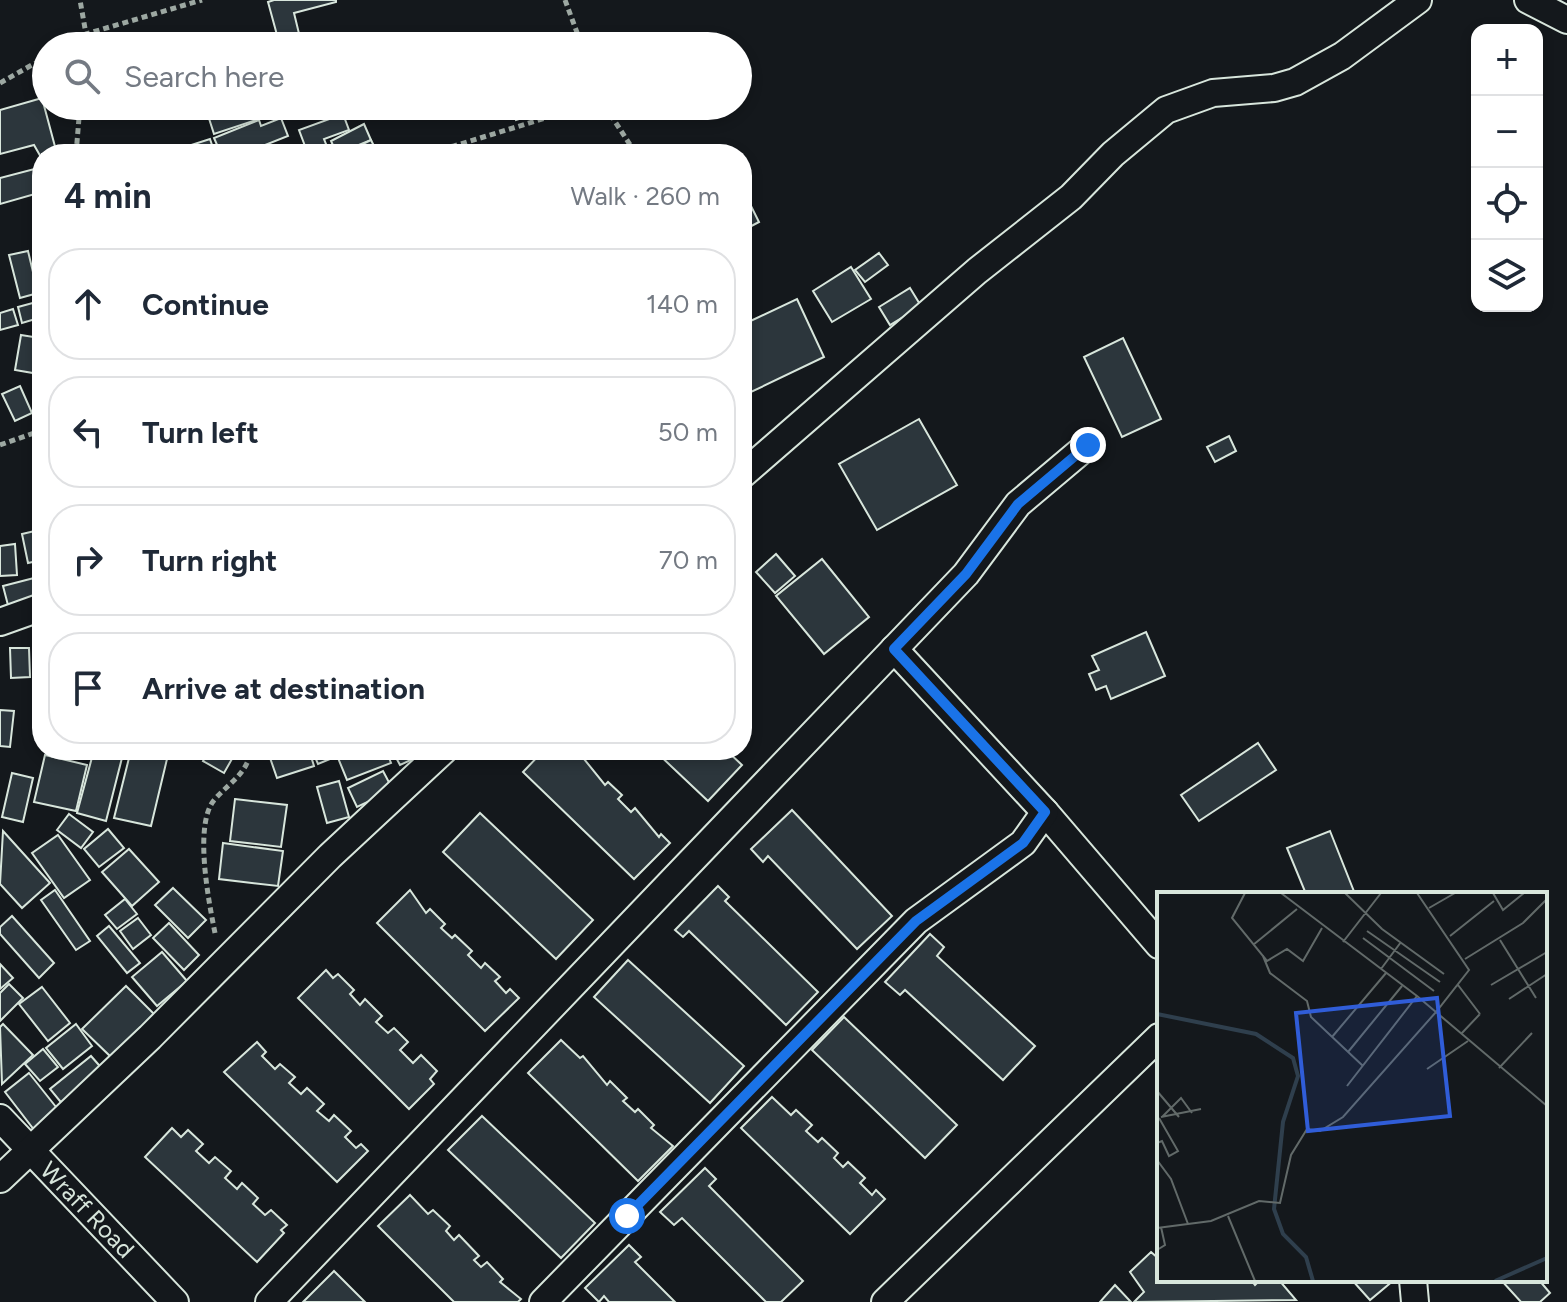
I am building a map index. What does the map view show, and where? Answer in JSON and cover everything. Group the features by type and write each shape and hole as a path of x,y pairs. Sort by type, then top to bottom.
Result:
{"street":[{"path":"752,466 977,271 1071,197 1113,154 1166,110 1223,91 1274,88 1295,82 1342,56 1418,0"},
{"path":"1528,0 1567,20"},
{"path":"269,1302 966,574 1018,504 1088,445"},
{"path":"0,622 32,611"},
{"path":"894,649 1045,812 1157,943"},
{"path":"0,1179 28,1148 150,1037 330,856 433,760"},
{"path":"543,1302 916,921 1023,843 1045,812"},
{"path":"885,1302 1157,1039"},
{"name":"Wraff Road","path":"0,1118 175,1302"},
{"path":"1413,1282 1415,1302"}],"path":[{"path":"80,0 86,32"},
{"path":"93,32 202,0"},
{"path":"565,0 577,32"},
{"path":"0,83 32,65"},
{"path":"77,144 79,120"},
{"path":"461,144 539,120"},
{"path":"614,120 630,144"},
{"path":"0,445 32,434"},
{"path":"220,966 209,904 206,823 213,801 238,780 247,760"}],"building":[{"path":"336,0 294,13 299,32 276,32 268,2"},
{"path":"32,101 32,120 48,120 54,144 32,144 0,154 0,110"},
{"path":"210,120 256,120 214,134"},
{"path":"259,120 261,126 282,120 288,136 268,144 217,144 214,138"},
{"path":"326,120 345,120 349,130 324,139 326,144 304,144 299,130"},
{"path":"364,124 371,140 361,144 332,144 331,141"},
{"path":"210,139 212,144 194,144"},
{"path":"32,170 32,195 0,204 0,178"},
{"path":"752,208 759,222 752,226"},
{"path":"28,251 32,268 32,295 20,298 9,255"},
{"path":"879,253 888,265 865,282 855,270"},
{"path":"851,267 871,299 832,322 813,291"},
{"path":"910,288 921,306 890,325 879,307"},
{"path":"797,299 824,357 752,392 752,320"},
{"path":"32,303 32,320 22,323 18,307"},
{"path":"13,309 18,325 0,330 0,313"},
{"path":"21,335 32,337 32,373 15,370"},
{"path":"1123,338 1161,419 1122,437 1084,357"},
{"path":"20,386 32,413 15,421 2,394"},
{"path":"919,419 957,485 877,530 839,464"},
{"path":"1229,436 1236,451 1215,462 1207,447"},
{"path":"32,532 32,562 28,563 22,534"},
{"path":"15,544 17,575 0,576 0,546"},
{"path":"776,554 795,576 775,593 756,572"},
{"path":"822,559 869,617 824,654 776,596"},
{"path":"32,579 32,603 9,609 3,586"},
{"path":"1146,632 1165,676 1111,699 1106,686 1096,690 1089,674 1099,670 1092,656"},
{"path":"10,648 29,648 30,677 11,678"},
{"path":"0,710 14,711 10,747 0,746"},
{"path":"1258,743 1276,770 1199,821 1181,795"},
{"path":"44,760 66,760 87,765 76,811 34,802"},
{"path":"91,760 121,760 106,821 77,813"},
{"path":"128,760 167,760 151,826 114,818"},
{"path":"204,760 231,760 224,773"},
{"path":"271,760 312,760 314,766 277,778"},
{"path":"339,760 390,760 391,763 347,780"},
{"path":"534,760 585,760 605,785 608,782 622,795 618,799 631,812 635,808 659,837 661,834 670,843 634,879 523,772"},
{"path":"665,760 737,760 742,765 708,801"},
{"path":"383,771 393,790 357,807 348,788"},
{"path":"12,773 33,778 23,822 2,817"},
{"path":"339,781 349,817 327,823 317,787"},
{"path":"235,799 287,805 281,847 230,841"},
{"path":"792,810 892,916 857,949 768,856 763,862 751,849"},
{"path":"480,813 593,920 556,959 443,852"},
{"path":"69,814 93,832 81,848 57,830"},
{"path":"108,829 124,848 99,867 84,849"},
{"path":"3,831 50,883 22,908 0,884"},
{"path":"1330,831 1354,892 1305,892 1287,848"},
{"path":"58,835 90,880 64,898 32,853"},
{"path":"223,843 283,851 278,886 219,879"},
{"path":"129,849 159,882 132,906 102,872"},
{"path":"718,886 729,897 725,901 818,992 786,1025 689,931 683,937 675,930"},
{"path":"173,888 206,920 188,938 155,905"},
{"path":"55,890 90,941 76,950 41,900"},
{"path":"410,890 426,913 430,909 445,924 441,928 452,938 455,935 472,951 468,955 481,968 485,963 500,977 495,981 506,993 510,989 519,998 485,1031 377,923"},
{"path":"125,899 137,914 117,929 105,915"},
{"path":"12,916 54,963 39,978 0,934 0,927"},
{"path":"138,918 151,935 133,949 120,931"},
{"path":"169,923 199,955 184,970 153,938"},
{"path":"109,926 140,963 127,973 97,936"},
{"path":"930,934 944,947 937,956 1035,1046 1003,1080 905,990 900,995 885,982"},
{"path":"162,952 187,981 157,1006 132,977"},
{"path":"628,960 744,1066 710,1103 594,997"},
{"path":"0,964 13,978 0,989"},
{"path":"326,970 333,978 338,974 354,990 350,994 360,1005 365,999 382,1016 376,1022 388,1033 394,1028 408,1042 400,1050 413,1063 421,1055 437,1071 430,1079 434,1084 409,1109 298,998"},
{"path":"9,984 23,998 0,1021 0,993"},
{"path":"126,986 154,1014 111,1057 82,1029"},
{"path":"42,987 70,1023 48,1041 19,1004"},
{"path":"844,1017 957,1125 925,1158 812,1050"},
{"path":"3,1024 33,1055 2,1084 0,1027"},
{"path":"76,1024 92,1046 63,1069 46,1048"},
{"path":"561,1040 580,1058 583,1056 607,1085 610,1081 627,1098 623,1101 635,1112 638,1109 654,1125 651,1128 673,1146 638,1181 528,1073"},
{"path":"257,1042 266,1052 262,1056 275,1069 280,1064 295,1077 289,1083 301,1094 307,1088 324,1104 317,1111 329,1121 334,1115 351,1131 345,1137 356,1148 361,1144 368,1151 337,1182 224,1072"},
{"path":"43,1049 58,1067 40,1081 25,1064"},
{"path":"91,1056 105,1072 64,1106 50,1089"},
{"path":"29,1073 60,1112 35,1131 5,1092"},
{"path":"772,1097 791,1115 796,1110 812,1125 806,1131 818,1142 822,1138 838,1153 834,1158 843,1167 848,1162 865,1178 860,1183 872,1195 876,1190 885,1199 850,1234 741,1128"},
{"path":"482,1116 595,1223 561,1258 448,1150"},
{"path":"172,1128 181,1137 188,1130 203,1144 196,1151 209,1163 215,1157 231,1171 225,1178 237,1189 242,1183 258,1198 253,1204 265,1215 271,1210 287,1225 281,1230 284,1233 257,1262 145,1157"},
{"path":"705,1168 716,1179 709,1186 803,1281 781,1302 766,1302 682,1218 674,1225 660,1212"},
{"path":"410,1195 428,1214 433,1210 450,1226 446,1231 454,1240 459,1235 479,1256 474,1260 481,1267 487,1262 503,1279 500,1282 521,1299 518,1302 454,1302 378,1226"},
{"path":"629,1245 641,1257 635,1262 675,1302 609,1302 604,1296 599,1302 585,1288"},
{"path":"1151,1252 1157,1257 1157,1282 1253,1282 1255,1285 1258,1282 1281,1282 1296,1300 1134,1302 1144,1292 1130,1272"},
{"path":"334,1271 365,1302 303,1302"},
{"path":"1354,1282 1392,1282 1370,1300"},
{"path":"1503,1282 1541,1282 1550,1293 1540,1302 1521,1302"},
{"path":"1115,1285 1131,1302 1100,1302"}],"route":[{"path":"627,1216 916,921 1023,843 1045,812 894,649 966,574 1018,504 1088,445"}]}
